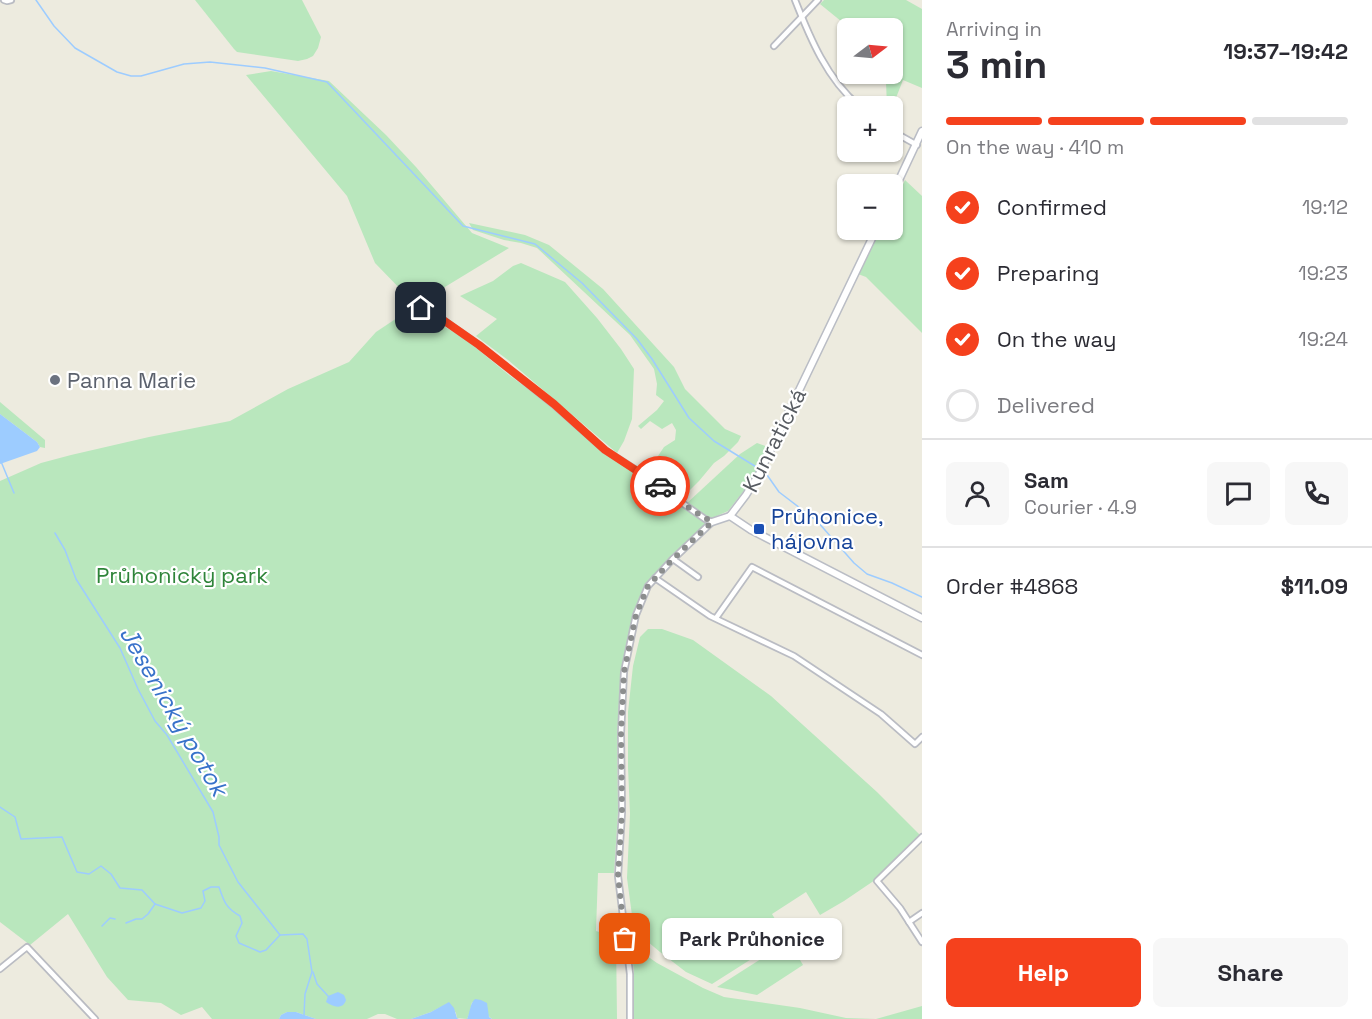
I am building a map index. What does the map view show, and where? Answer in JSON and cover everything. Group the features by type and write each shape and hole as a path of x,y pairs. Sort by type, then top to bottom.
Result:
{"street":[{"path":"0,4 4,0 11,0"},
{"path":"795,0 825,66 848,96"},
{"path":"774,45 818,0"},
{"path":"902,174 922,131"},
{"path":"903,137 917,145"},
{"name":"Kunratická","path":"871,240 759,474 730,516 751,530 922,618"},
{"path":"421,308 436,315 479,345 554,404 605,450 712,522"},
{"path":"630,1019 630,974 618,876 622,812 621,733 624,672 636,615 648,586 712,522 730,516"},
{"path":"673,560 698,577"},
{"path":"716,618 752,567 922,655"},
{"path":"655,578 716,618 794,656 881,714 915,744 922,737"},
{"path":"922,837 877,881 900,908 922,942"},
{"path":"909,922 922,913"},
{"path":"0,969 27,947 95,1019"}],"green space":[{"path":"195,0 302,0 321,37 318,48 313,56 298,61 237,52"},
{"path":"824,0 906,0 922,9 922,88 903,80 903,18 837,18 820,4"},
{"path":"271,71 329,81 386,135 472,233 509,248 435,293 407,296 375,263 347,196 246,75"},
{"path":"886,84 901,84 897,96 887,96"},
{"path":"905,180 922,196 922,333 866,277 858,274 875,240 903,240 903,184"},
{"path":"469,223 525,235 549,245 603,289 674,367 685,389 725,429 741,436 738,442 714,463 683,497 653,476 650,468 664,447 675,440 676,430 672,423 662,429 650,421 641,429 638,426 664,401 656,395 657,384 654,369 630,335 537,248 473,230"},
{"path":"521,263 565,282 597,318 634,369 632,419 617,453 508,360 476,336 497,319 460,296 493,281 513,266"},
{"name":"Průhonický park","path":"406,312 421,313 464,338 554,408 603,453 651,483 706,524 646,583 633,614 621,670 617,736 618,811 614,873 598,873 596,931 616,937 617,1019 492,1019 472,1002 467,1019 457,1018 449,1003 411,1019 397,1019 378,1014 367,1019 316,1019 296,1012 287,1012 279,1019 212,1019 202,1007 181,1015 161,1003 128,1000 107,977 68,914 30,945 0,922 0,481 41,463 71,455 230,421 288,389 349,362 376,332"},
{"path":"0,402 45,440 45,448 40,447 37,442 0,414"},
{"path":"757,443 768,447 753,479 728,511 710,519 687,503 740,454"},
{"path":"648,629 662,629 693,640 771,696 877,792 920,835 875,880 820,915 806,892 772,914 786,937 712,984 686,972 660,952 641,936 633,923 627,878 630,814 628,712 633,666 640,637"},
{"path":"789,941 803,965 757,995 717,987"},
{"path":"630,944 657,963 724,997 800,1008 846,1018 876,1019 634,1019 634,970"},
{"path":"922,1006 922,1019 876,1019"}],"water":[{"path":"0,414 37,442 40,447 37,451 0,464"},
{"path":"338,992 344,995 346,1000 343,1005 335,1006 326,1002 328,996"},
{"path":"475,999 487,1003 489,1017 492,1019 467,1019"},
{"path":"449,1002 459,1019 411,1019 431,1012"},
{"path":"287,1012 296,1012 316,1019 279,1019"}],"waterway":[{"path":"36,0 54,26 75,48 117,72 131,76 141,76 184,64 210,62 265,68 327,82 463,226 535,244 582,283 637,339 689,418 714,441 758,468"},
{"name":"Jesenický potok","path":"0,459 14,493"},
{"path":"762,471 779,492 817,521 854,563 867,574 922,597"},
{"name":"Jesenický potok","path":"55,533 65,550 76,579 120,648 155,721 167,735 213,812 219,845 238,882 280,935"},
{"path":"0,807 15,817 21,839 62,837 77,872 89,874 101,866 111,874 120,888 142,890 155,904 182,913 201,908 205,901 203,891 211,887 219,887 226,904 240,916 242,923 236,936 239,943 260,952 266,950 280,935 303,934 307,939 312,972 305,994 304,1015 301,1019"},
{"path":"126,923 142,919 155,904"},
{"path":"102,926 110,918 115,919"},
{"path":"313,972 317,984 328,996"}],"way so far":[{"path":"625,939 618,876 622,812 621,733 624,672 636,615 648,586 712,522 660,486"}],"place":[{"name":"Panna Marie","path":"55,380"},
{"name":"Průhonice, hájovna","path":"759,529"},
{"name":"Park Průhonice","path":"625,939"}],"route":[{"path":"421,308 436,315 479,345 554,404 605,450 660,486"}]}
